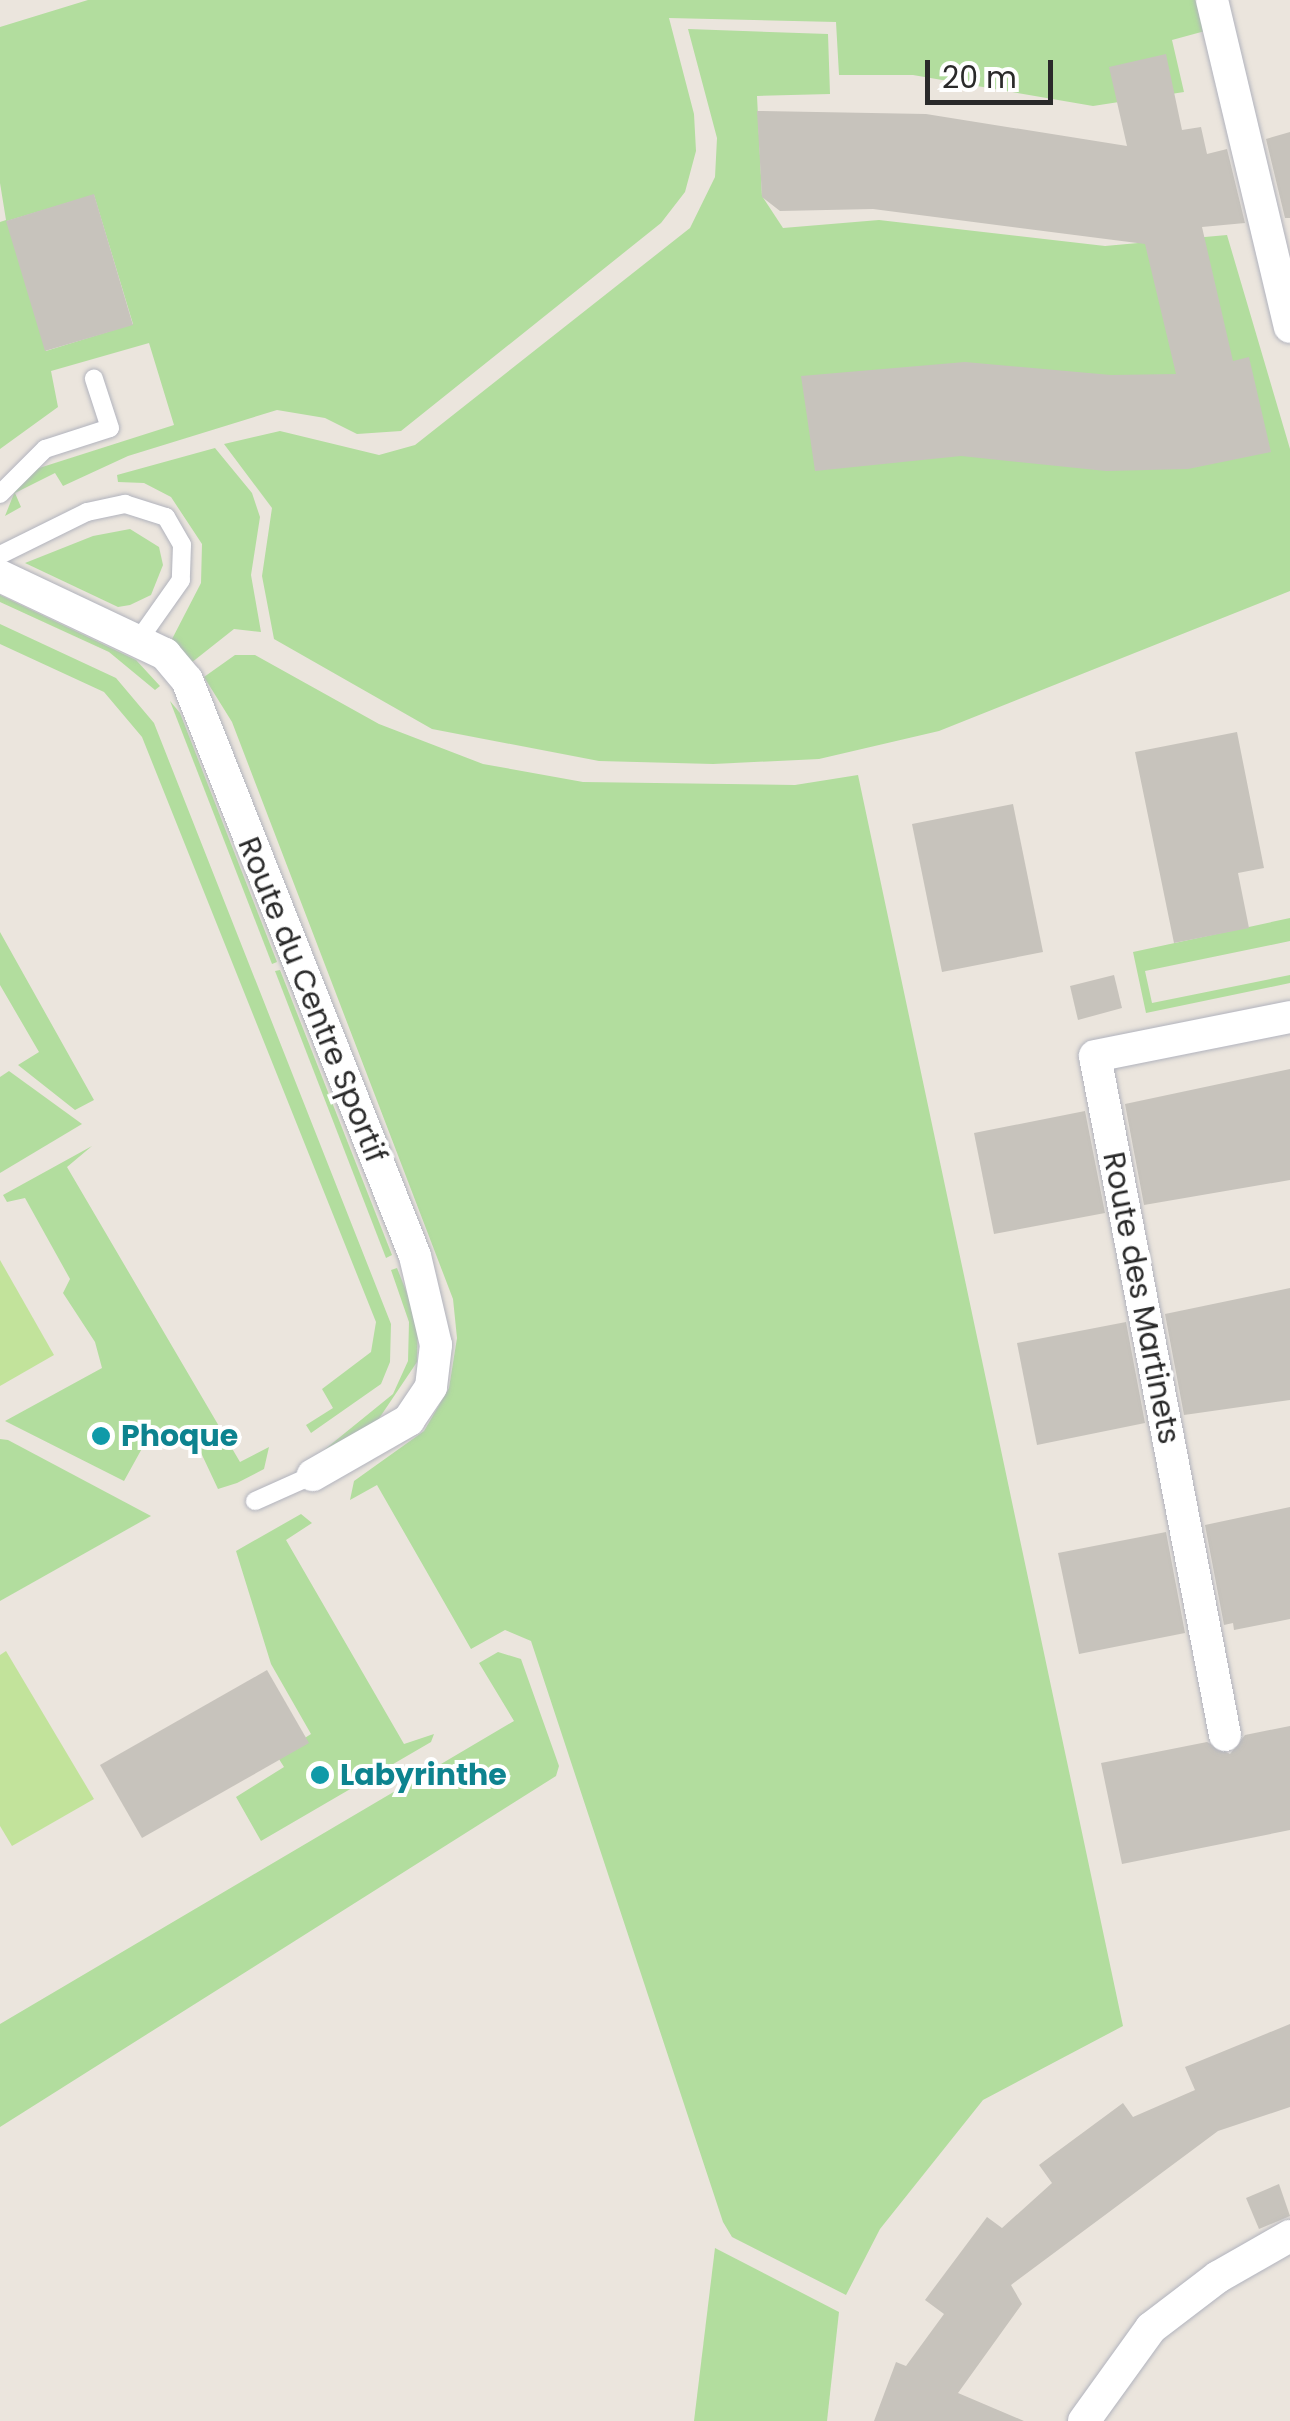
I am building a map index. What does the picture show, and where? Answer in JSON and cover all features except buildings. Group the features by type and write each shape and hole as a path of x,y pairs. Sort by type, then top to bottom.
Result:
{"street":[{"path":"1212,0 1290,327"},
{"name":"Route du Centre Sportif","path":"0,576 164,654 187,680 415,1256 436,1345 431,1386 409,1420 313,1475"},
{"name":"Route des Martinets","path":"1225,1735 1095,1056 1290,1018"},
{"path":"1084,2421 1151,2328 1218,2277 1290,2236"}],"lane":[{"path":"0,494 45,449 110,428 94,379"},
{"path":"0,554 87,512 125,504 166,518 182,545 180,580 138,642"},
{"path":"254,1501 313,1475"}],"green space":[{"path":"88,0 1206,0 1205,31 1172,40 1184,92 1093,106 913,75 839,75 836,22 669,18 694,114 696,151 685,192 661,223 401,431 357,434 325,418 277,410 128,456 63,486 55,473 15,493 21,507 5,516 17,486 36,469 174,425 149,343 51,371 58,407 0,449 0,222 6,220 0,183 0,27","holes":["94,195 133,324 46,351 7,221"]},
{"path":"688,29 828,34 830,94 757,96 762,196 783,228 879,220 1105,246 1227,235 1290,449 1290,591 939,731 819,759 713,764 599,761 432,729 274,639 262,576 272,508 224,444 280,431 379,455 415,445 690,228 715,177 717,138"},
{"path":"215,448 252,493 260,517 251,575 261,632 234,629 191,663 171,641 201,583 202,544 171,497 144,483 118,482 117,475"},
{"path":"130,529 159,547 163,565 151,595 130,605 118,607 25,563 93,536"},
{"path":"0,595 136,660 160,686 155,690 109,652 0,602"},
{"path":"0,624 116,678 154,723 391,1324 390,1362 381,1384 311,1433 306,1425 333,1408 322,1389 371,1352 376,1322 142,737 104,692 0,644"},
{"path":"235,655 255,655 379,724 483,764 583,782 795,785 858,775 1123,2026 983,2100 880,2229 846,2295 732,2237 723,2222 531,1641 505,1630 471,1649 377,1485 350,1500 354,1481 424,1431 449,1388 457,1338 453,1299 232,722 204,677"},
{"path":"170,701 180,713 277,962 272,964"},
{"path":"1290,918 1290,941 1145,971 1152,1003 1290,975 1290,983 1146,1013 1133,952"},
{"path":"0,932 94,1100 75,1110 18,1065 39,1052 0,985"},
{"path":"280,970 392,1255 386,1258 275,971"},
{"path":"9,1071 82,1124 0,1173 0,1077"},
{"path":"92,1146 67,1167 240,1462 269,1447 264,1469 237,1483 218,1489 195,1440 169,1436 145,1443 124,1481 5,1421 102,1368 95,1342 63,1293 70,1279 25,1198 7,1202 3,1195"},
{"path":"0,1260 54,1355 0,1386"},
{"path":"397,1268 418,1321 417,1362 378,1420 324,1450 393,1394 408,1361 409,1322 391,1270"},
{"path":"0,1439 8,1440 151,1516 0,1601"},
{"path":"301,1514 312,1523 286,1540 404,1744 434,1734 431,1742 261,1841 236,1797 284,1767 277,1756 311,1734 271,1664 236,1551"},
{"path":"6,1651 94,1799 12,1846 0,1826 0,1655"},
{"path":"498,1652 521,1659 559,1766 556,1776 0,2127 0,2024 514,1721 479,1663"},
{"path":"715,2248 839,2312 827,2421 694,2421"}],"place":[{"name":"Phoque","path":"101,1436"},
{"name":"Labyrinthe","path":"320,1775"}]}
